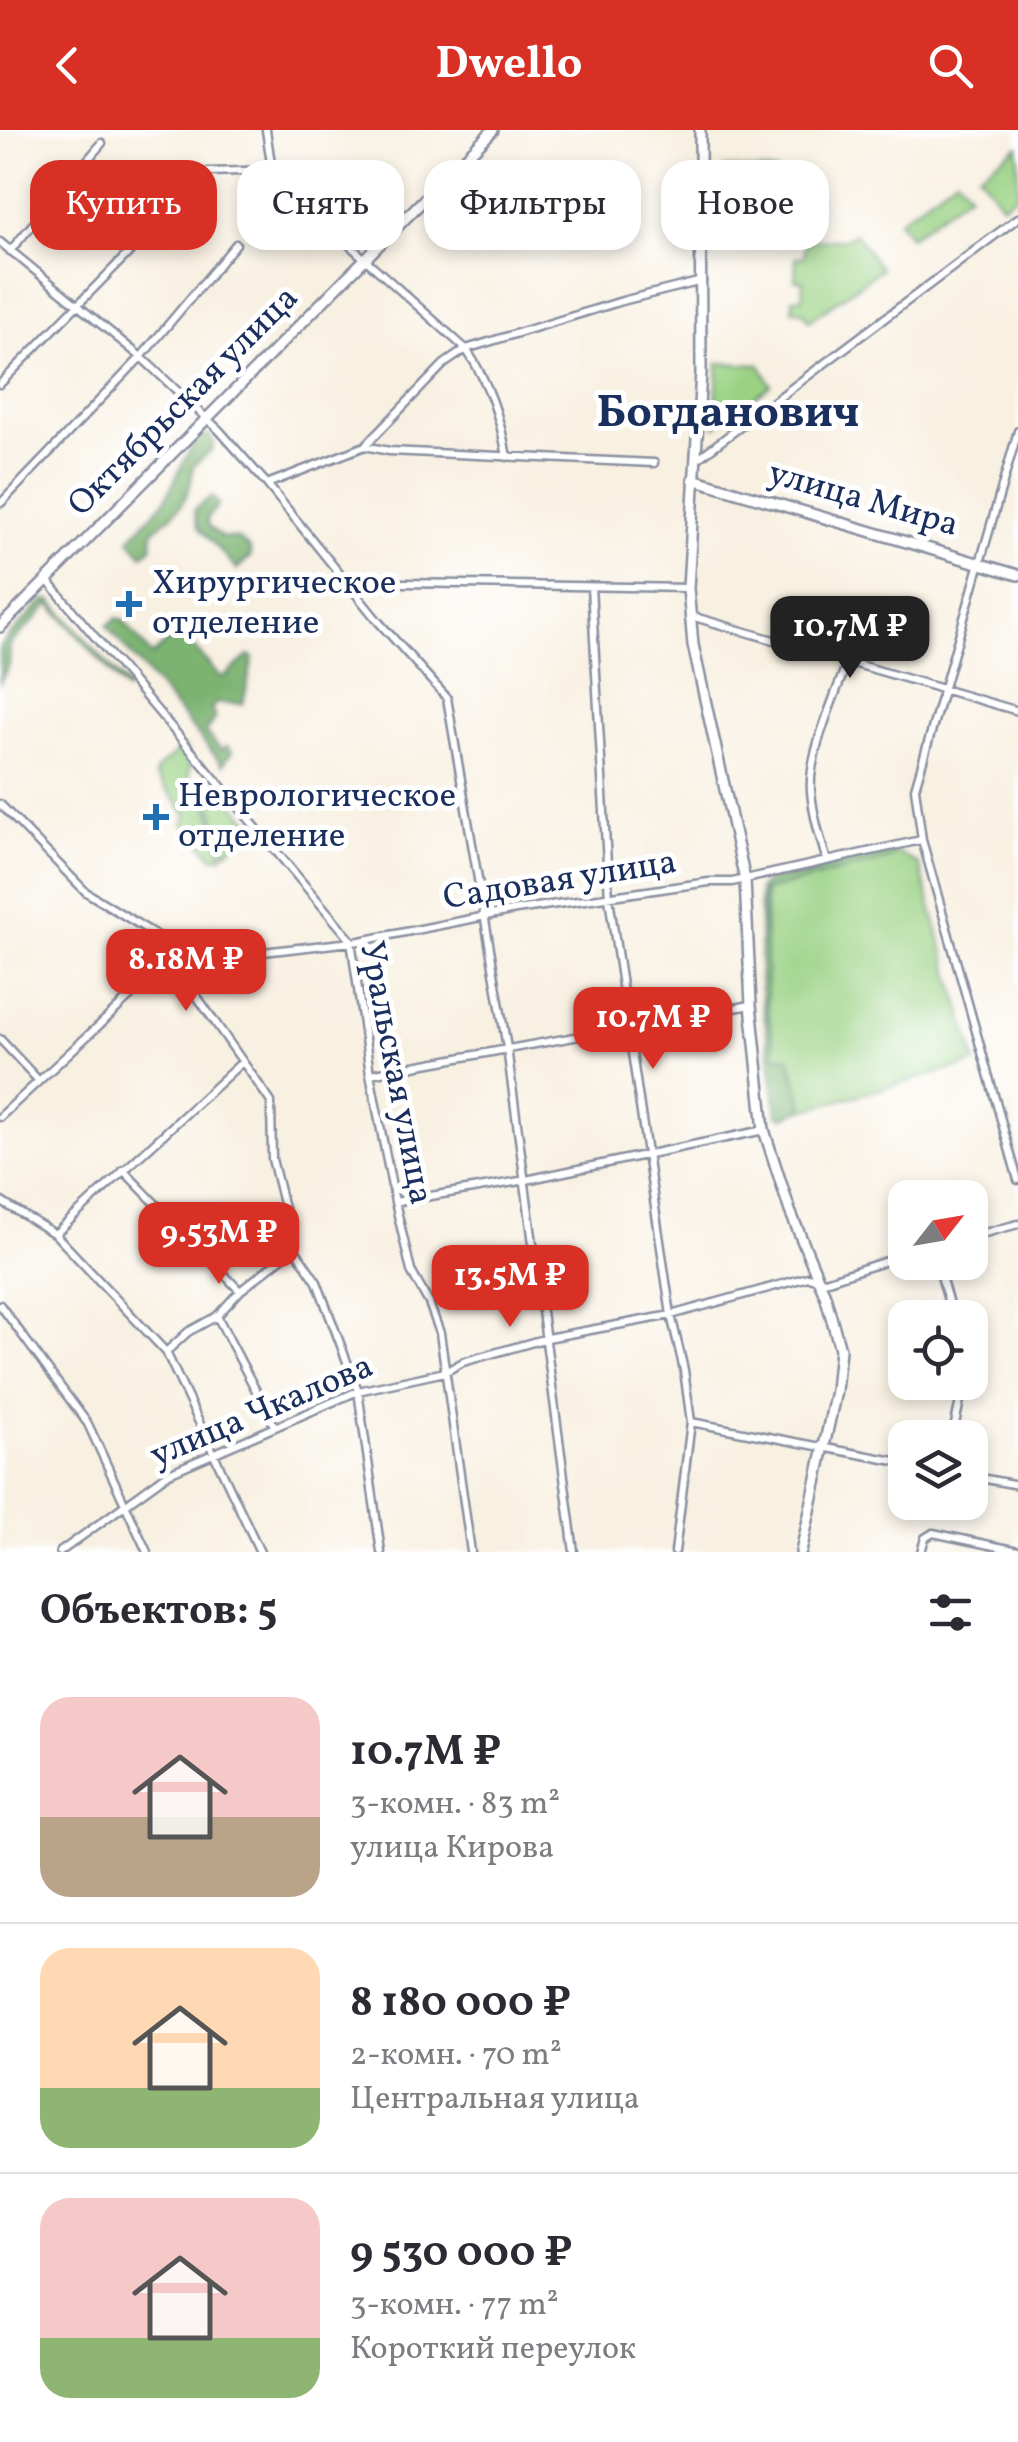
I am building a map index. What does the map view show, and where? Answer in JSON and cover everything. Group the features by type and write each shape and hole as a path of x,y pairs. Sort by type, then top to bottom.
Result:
{"main road":[{"name":"Октябрьская улица","path":"0,627 493,130"},
{"path":"700,130 701,372 688,588 690,616 696,662 745,880 764,1130 780,1186 837,1328 840,1348 840,1370 801,1552"},
{"name":"улица Мира","path":"693,478 1018,575"}],"street":[{"path":"266,130 270,160"},
{"path":"10,251 102,142"},
{"path":"0,384 208,172 237,171"},
{"path":"695,461 1018,218"},
{"path":"0,242 142,357 204,418 267,484 345,582 447,698 507,1048 574,1552"},
{"path":"1,503 142,357 236,244"},
{"path":"354,250 466,349 486,379 507,458"},
{"path":"267,484 365,446 444,364 466,349 702,280"},
{"path":"1018,432 915,788 922,840 1018,1180"},
{"path":"365,446 507,458 654,463"},
{"name":"Уральская улица","path":"47,580 351,940 394,1202 411,1271 440,1333 472,1552"},
{"path":"345,582 688,588"},
{"path":"591,587 609,898 646,1156 691,1422 675,1552"},
{"path":"690,616 1018,711"},
{"path":"827,861 810,788 813,764 847,662"},
{"path":"0,804 86,892 204,965 194,981 196,995 271,1102 272,1159 294,1248 317,1282 358,1390 381,1552"},
{"name":"Садовая улица","path":"204,965 254,952 745,880 922,840"},
{"path":"0,1117 135,992"},
{"path":"370,1074 752,1005"},
{"path":"0,1039 39,1081"},
{"path":"55,1234 241,1063"},
{"path":"394,1202 526,1180 764,1130"},
{"path":"122,1170 240,1291"},
{"path":"0,1201 55,1234 166,1352 260,1552"},
{"path":"988,1232 1018,1224"},
{"path":"166,1352 188,1332 217,1316 240,1291 294,1248"},
{"name":"улица Чкалова","path":"60,1552 169,1472 358,1390 444,1372 463,1362 547,1338 671,1315 808,1276 825,1280 888,1261"},
{"path":"0,1306 88,1424 147,1552"},
{"path":"217,1316 275,1427"},
{"path":"691,1422 888,1459"},
{"path":"988,1480 1018,1486"},
{"path":"921,1552 928,1534 934,1533 1018,1551"}],"green space":[{"path":"1018,146 1018,194 1002,205 979,174"},
{"path":"957,177 969,193 910,237 898,221"},
{"path":"855,233 881,269 809,321 802,311 793,310 793,298 802,298 803,281 795,280 796,257 804,257 804,250 829,250 829,240 844,239"},
{"path":"718,363 760,365 771,385 715,427"},
{"path":"201,435 209,435 214,442 212,450 193,466 186,496 176,511 153,531 152,547 143,555 129,539 165,500 193,443"},
{"path":"212,496 219,504 207,518 208,526 221,537 237,538 250,549 251,556 237,569 198,527 194,510"},
{"path":"44,600 51,600 129,688 126,690 50,604 10,645 9,666 0,682 0,646"},
{"path":"117,618 123,620 152,656 180,631 219,676 225,676 249,655 253,658 243,704 217,703 211,708 215,719 206,732 221,750 227,746 232,751 223,765 107,626"},
{"path":"184,746 190,759 190,782 204,790 223,855 220,857 213,857 183,823 187,815 155,775"},
{"path":"217,783 254,827 226,852 207,791"},
{"path":"894,853 889,859 765,891 767,1005 776,1056 789,1057 804,1107 784,1118 777,1114 760,981 762,886 767,881"},
{"path":"899,853 919,865 976,1063 782,1116 762,1002 759,888"}],"place":[{"name":"Хирургическое отделение","path":"129,604"},
{"name":"Неврологическое отделение","path":"156,817"}],"district":[{"name":"Богданович","path":"728,414"}]}
